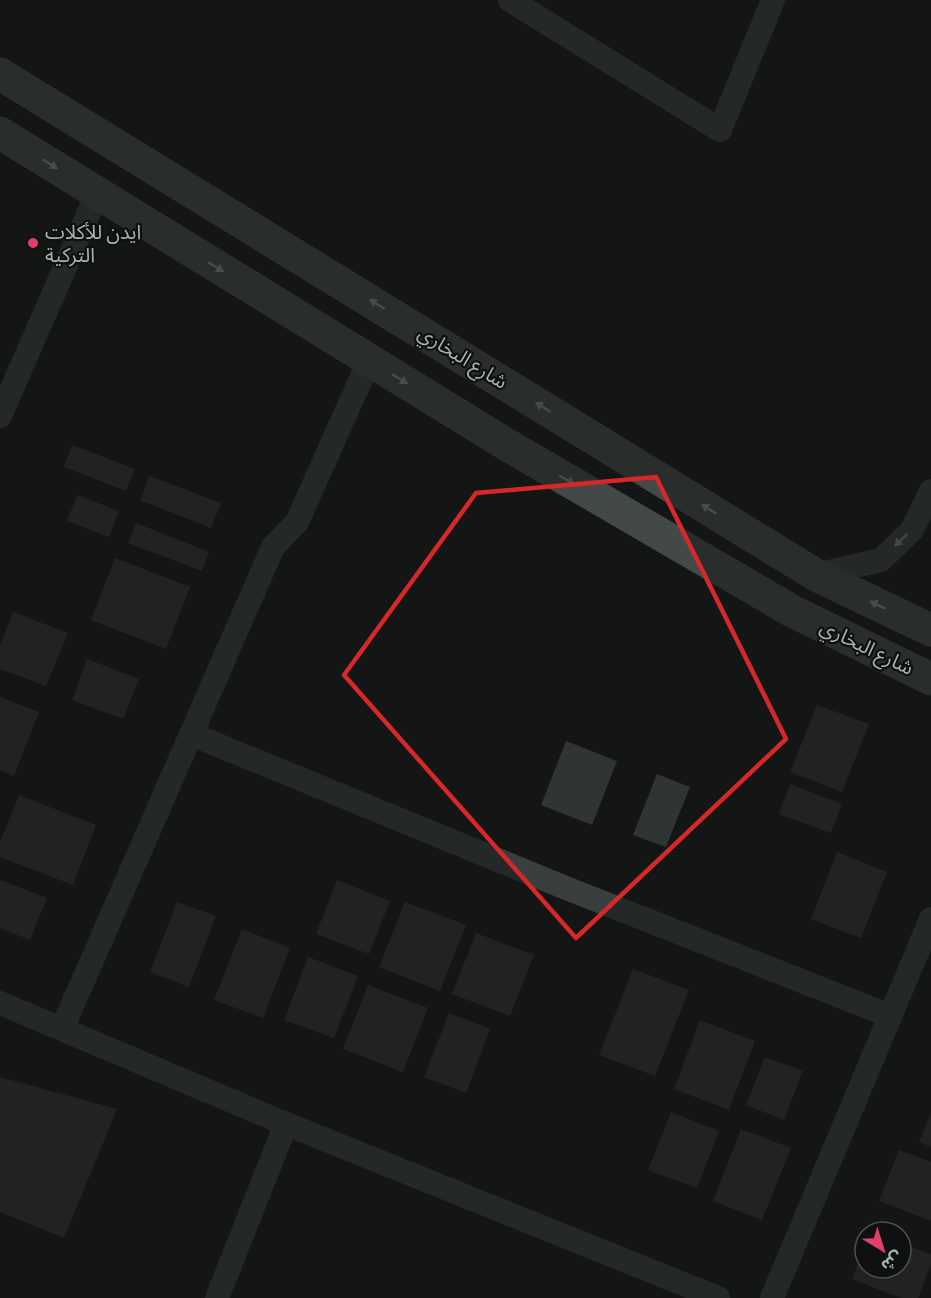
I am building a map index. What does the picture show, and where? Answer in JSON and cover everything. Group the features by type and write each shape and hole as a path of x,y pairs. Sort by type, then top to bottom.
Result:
{"main road":[{"name":"شارع البخاري","path":"0,74 816,575 931,630"},
{"name":"شارع البخاري","path":"0,133 504,443 792,611 931,679"}],"street":[{"path":"510,0 720,130 772,0"},
{"path":"0,416 98,194"},
{"path":"62,1029 273,547 297,522 369,361"},
{"path":"816,575 881,560 912,530 931,490"},
{"path":"191,734 566,888 890,1016"},
{"path":"772,1298 931,919"},
{"path":"0,1003 286,1124 718,1298"},
{"path":"217,1298 286,1124"}],"highlighted area":[{"path":"656,477 786,739 576,938 344,675 476,493"}],"building":[{"path":"72,445 135,469 126,491 64,467"},
{"path":"149,476 221,503 211,528 140,500"},
{"path":"77,495 119,511 109,537 67,521"},
{"path":"136,523 209,552 202,571 128,543"},
{"path":"115,558 190,587 166,649 91,620"},
{"path":"13,612 68,633 46,686 0,669 0,645"},
{"path":"87,659 139,679 123,719 72,700"},
{"path":"0,697 39,712 14,776 0,770"},
{"path":"817,705 869,724 842,792 790,772"},
{"path":"566,741 617,761 592,825 541,805"},
{"path":"657,774 690,787 666,847 633,835"},
{"path":"790,784 842,804 831,833 779,814"},
{"path":"19,795 96,825 73,885 0,857 0,842"},
{"path":"837,852 887,872 861,938 811,919"},
{"path":"0,880 47,898 30,940 0,928"},
{"path":"337,880 390,901 369,954 316,934"},
{"path":"177,902 216,916 189,987 150,972"},
{"path":"405,902 466,925 440,991 379,967"},
{"path":"242,929 290,948 263,1018 214,1000"},
{"path":"476,933 534,955 510,1016 452,994"},
{"path":"308,957 358,976 334,1038 284,1020"},
{"path":"633,969 689,990 655,1076 599,1055"},
{"path":"368,985 428,1008 403,1072 343,1049"},
{"path":"449,1013 490,1029 466,1093 424,1077"},
{"path":"700,1020 755,1041 729,1110 674,1089"},
{"path":"765,1057 803,1071 784,1120 746,1105"},
{"path":"0,1077 117,1109 64,1238 0,1212"},
{"path":"671,1112 719,1131 697,1188 648,1170"},
{"path":"931,1113 931,1147 919,1142"},
{"path":"741,1129 791,1148 762,1220 713,1201"},
{"path":"899,1150 931,1162 931,1221 879,1201"},
{"path":"913,1247 931,1254 931,1264 918,1298 901,1298 855,1280 913,1280"}],"place":[{"name":"ايدن للأكلات التركية","path":"33,243"}]}
